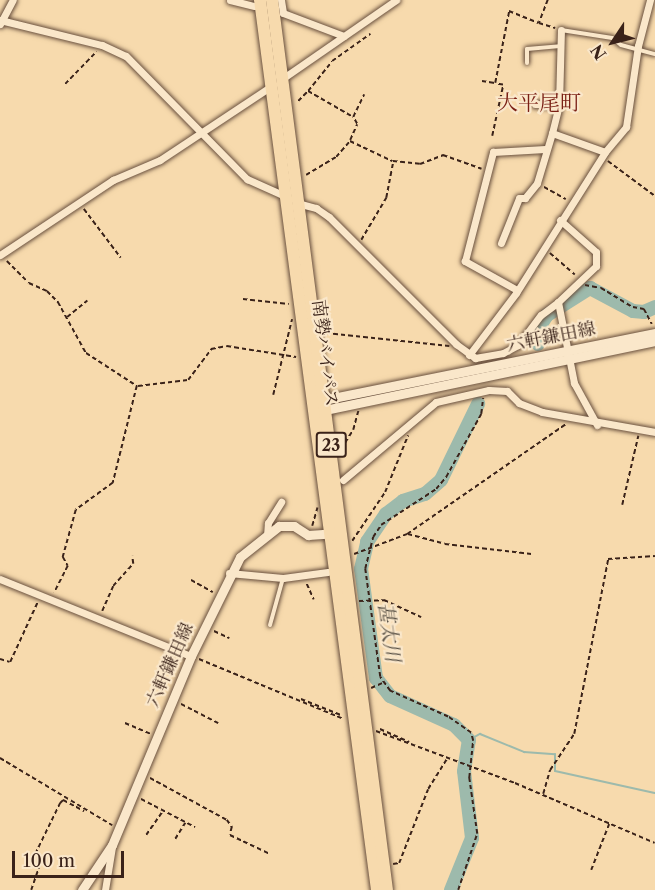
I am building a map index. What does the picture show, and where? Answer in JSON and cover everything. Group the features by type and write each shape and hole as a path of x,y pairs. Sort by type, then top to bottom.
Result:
{"highway":[{"name":"南勢バイパス","path":"272,0 286,197 320,406"},
{"name":"南勢バイパス","path":"257,3 278,82 299,204 336,532 387,890"},
{"name":"南勢バイパス","path":"336,532 354,720 377,890"}],"main road":[{"name":"六軒鎌田線","path":"570,354 654,329"},
{"name":"六軒鎌田線","path":"320,406 570,354 655,341"},
{"name":"六軒鎌田線","path":"82,890 112,845 191,656 229,573 240,557 267,536 287,525 308,535 336,532"}],"street":[{"path":"13,0 0,21 102,45 126,56 142,69 203,131 247,179 299,204 316,208 469,355 484,357 518,345 541,315 596,266 596,252 560,220"},
{"path":"230,0 257,3"},
{"path":"281,0 283,13 344,36"},
{"path":"1,255 113,180 160,160 396,0"},
{"path":"469,355 518,290 560,220 629,120 638,50 650,0"},
{"path":"501,243 519,198 525,198 537,183 545,149 552,133 559,105 561,30"},
{"path":"535,104 559,105"},
{"path":"552,133 603,155"},
{"path":"518,290 465,261 486,171 491,169 493,152 545,149"},
{"path":"558,302 562,312 574,383 597,424"},
{"path":"343,480 436,402 489,390 507,391 519,403 571,419 640,432 655,432"},
{"path":"267,536 268,523 280,502"},
{"path":"229,573 283,578 328,572"},
{"path":"0,579 40,598 191,656"},
{"path":"105,890 112,845"}],"lane":[{"path":"561,30 612,38 638,50 655,54"},
{"path":"527,63 527,49 560,46"},
{"path":"270,625 283,578"}],"path":[{"path":"539,22 548,0"},
{"path":"495,83 509,11 561,30"},
{"path":"297,101 332,61 370,34"},
{"path":"65,84 102,45"},
{"path":"482,81 503,85 492,136"},
{"path":"302,177 320,169 350,141 357,124 352,117 308,91"},
{"path":"352,117 364,94"},
{"path":"350,141 393,161 415,165 443,155 486,171"},
{"path":"603,155 655,196"},
{"path":"356,246 386,198 393,161"},
{"path":"537,183 572,203"},
{"path":"80,203 121,258"},
{"path":"544,245 580,280 644,309 654,329"},
{"path":"1,255 29,283 47,291 66,317 86,353 137,386 188,380 211,349 227,346 301,357"},
{"path":"243,299 293,304 294,317 290,320 285,355 274,381 273,395"},
{"path":"66,317 87,301"},
{"path":"322,332 448,346 456,344"},
{"path":"52,602 68,566 63,557 76,510 113,483 137,386"},
{"path":"458,890 477,834 470,767 473,741 471,733 448,717 390,691 383,682 376,659 365,569 370,547 381,525 436,489 446,477 481,414 482,399 489,396"},
{"path":"351,541 385,492 403,444 419,417"},
{"path":"353,555 407,534 571,419"},
{"path":"622,505 640,432"},
{"path":"407,534 445,544 531,554"},
{"path":"98,620 113,586 133,564 132,556"},
{"path":"542,795 550,770 574,734 608,559 655,556"},
{"path":"304,577 314,600"},
{"path":"190,580 219,595"},
{"path":"0,659 10,662 40,598"},
{"path":"359,601 384,600 421,617"},
{"path":"205,627 229,638"},
{"path":"191,656 341,715"},
{"path":"370,688 383,682"},
{"path":"297,698 342,719 354,720"},
{"path":"171,703 177,702 219,723"},
{"path":"125,723 157,737"},
{"path":"380,729 461,765 542,795 655,843"},
{"path":"375,731 421,747"},
{"path":"0,758 118,829"},
{"path":"393,864 399,863 428,789 448,758"},
{"path":"141,774 227,820 232,827 230,835 270,854"},
{"path":"133,794 195,827"},
{"path":"31,890 41,861 34,854 60,803 63,800 84,812"},
{"path":"146,835 164,811"},
{"path":"175,839 186,822"},
{"path":"591,870 609,824"}],"waterway":[{"name":"甚太川","path":"538,344 539,327 547,315 590,288 633,311 644,312 655,307"},
{"name":"甚太川","path":"451,890 472,838 464,771 469,740 454,725 390,696 376,678 361,569 367,542 386,514 403,501 425,494 441,480 478,404"},
{"path":"469,740 480,734 524,752 555,754 555,771 655,793"}],"district":[{"name":"大平尾町","path":"539,103"}]}
